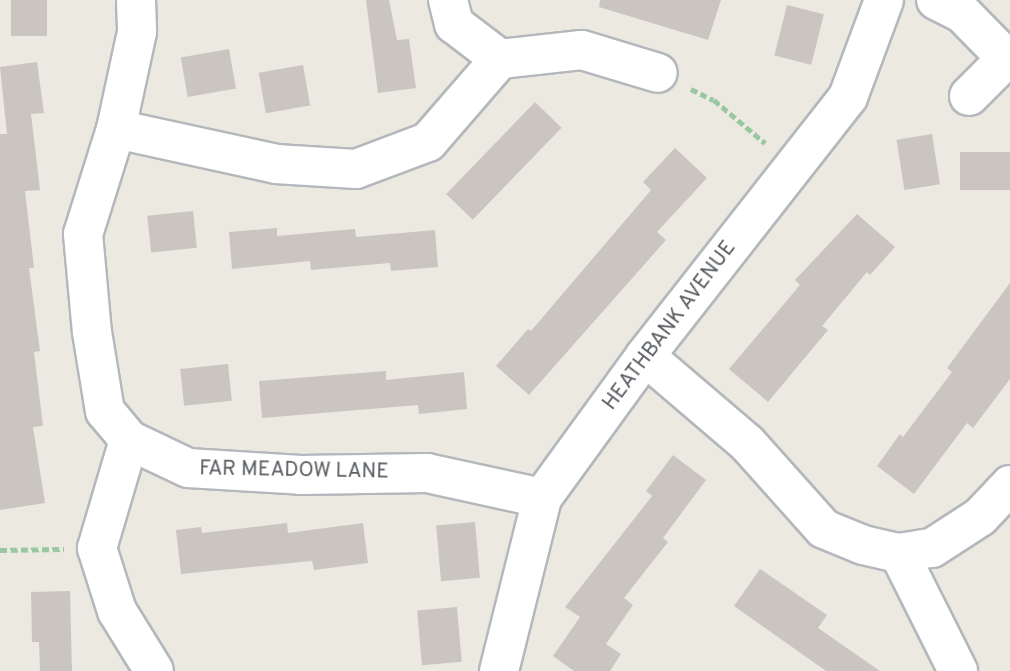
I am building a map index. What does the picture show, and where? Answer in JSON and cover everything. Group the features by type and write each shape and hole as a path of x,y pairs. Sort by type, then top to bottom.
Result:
{"street":[{"name":"FAR MEADOW LANE","path":"136,0 137,32 116,129 83,234 92,332 104,411 129,440 188,468 301,475 427,473 542,498"},
{"path":"448,0 454,24 500,59"},
{"name":"HEATHBANK AVENUE","path":"499,671 542,498 645,356 848,97 884,0"},
{"path":"936,0 962,13 1008,60 970,96"},
{"path":"116,129 276,164 356,169 428,142 500,59 582,50 658,73"},
{"path":"645,356 747,443 824,529 863,545 899,553 932,548 980,517 1010,485"},
{"path":"129,440 97,548 117,611 155,671"},
{"path":"899,553 958,671"}],"path":[{"path":"658,73 714,100 792,166"},
{"path":"0,550 97,548"}],"building":[{"path":"11,0 47,0 47,36 11,36"},
{"path":"366,0 389,0 397,40 409,39 416,88 378,93"},
{"path":"600,0 721,0 708,40 599,7"},
{"path":"787,5 824,14 811,65 774,55"},
{"path":"229,49 236,88 188,97 181,58"},
{"path":"37,62 44,113 31,114 40,190 25,191 34,268 29,268 40,351 34,352 43,426 33,427 45,503 0,510 0,134 7,134 0,67"},
{"path":"303,65 310,105 266,113 259,73"},
{"path":"535,102 562,128 473,220 446,194"},
{"path":"932,134 940,184 904,190 896,140"},
{"path":"675,148 707,178 657,232 666,240 529,395 496,366 528,329 531,331 651,190 643,182"},
{"path":"960,152 1010,152 1010,190 960,190"},
{"path":"193,211 197,248 151,253 147,216"},
{"path":"857,214 895,247 870,275 867,272 822,326 828,330 768,402 729,369 800,285 795,280"},
{"path":"277,228 277,236 355,229 356,237 435,230 438,267 391,271 390,263 311,270 310,261 232,269 229,232"},
{"path":"1010,283 1010,379 973,428 967,423 914,494 877,466 900,434 903,437 952,372 947,368"},
{"path":"228,364 232,401 184,406 180,369"},
{"path":"386,371 386,380 464,372 467,409 419,414 418,405 262,418 259,381"},
{"path":"673,455 706,480 663,538 668,542 624,598 633,605 606,644 621,654 610,671 574,671 553,656 580,617 565,607 652,496 646,491"},
{"path":"475,522 480,578 441,581 436,525"},
{"path":"287,523 288,533 363,523 368,563 314,570 312,561 181,574 176,530 201,527 202,533"},
{"path":"760,569 827,615 818,628 880,671 826,671 734,606"},
{"path":"70,591 72,671 40,671 39,642 32,642 31,592"},
{"path":"457,607 462,662 422,665 417,610"}]}
